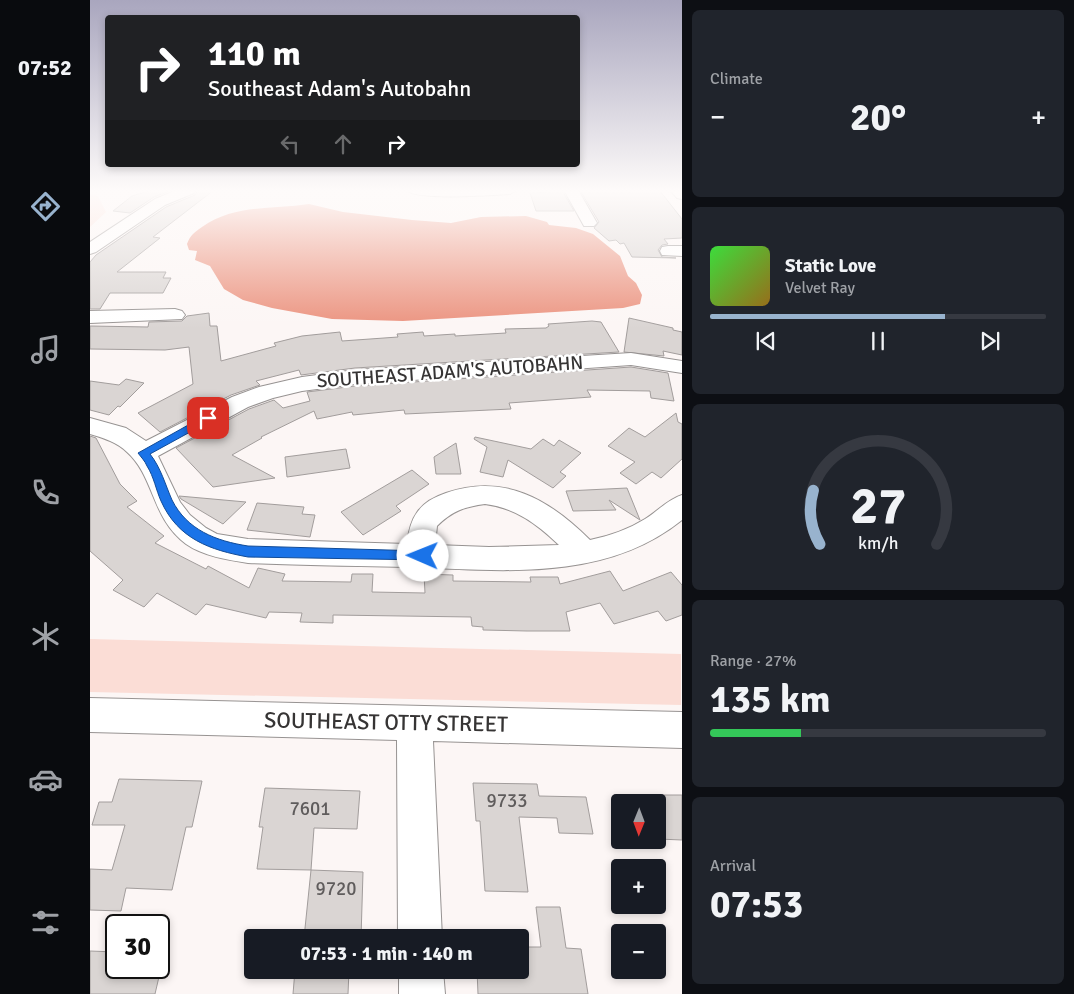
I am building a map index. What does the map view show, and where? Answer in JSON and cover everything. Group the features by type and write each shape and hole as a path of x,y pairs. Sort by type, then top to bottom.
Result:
{"street":[{"path":"90,250 110,236"},
{"path":"90,317 175,315"},
{"name":"SOUTHEAST ADAM'S AUTOBAHN","path":"144,453 240,402 267,392 302,384 365,376 631,359 682,367"},
{"path":"90,426 128,438 144,453 152,464 167,502 178,518 196,536 214,544 248,552 423,556 487,560 553,558 634,539 668,518 682,505"},
{"path":"423,556 421,543 424,522 443,505 464,497 491,494 524,502 537,509 566,532 584,552"},
{"name":"SOUTHEAST OTTY STREET","path":"90,715 682,730"},
{"path":"415,723 420,929"},
{"path":"421,979 422,994"}],"shaded area":[{"path":"191,236 596,236 620,256 628,276 636,283 642,295 640,304 623,308 403,321 332,319 272,308 243,300 224,289 210,266 195,260 197,251 189,250 187,244"},
{"path":"90,639 681,654 681,705 90,692"}],"building":[{"path":"123,236 160,238 117,272 166,272 163,278 171,278 163,293 110,293 100,309 90,309 90,262 96,255"},
{"path":"604,236 682,236 682,238 664,239 668,244 662,245 658,250 662,257 676,258 632,257 624,243 620,244 616,240 609,241"},
{"path":"209,313 210,326 217,326 221,361 276,346 274,343 302,336 340,332 342,341 398,337 397,334 423,332 424,336 455,334 455,336 506,333 505,329 546,328 549,326 548,324 592,321 601,322 619,352 355,368 301,375 299,370 256,381 260,385 231,395 160,432 138,413 193,384 189,347 165,350 90,349 90,326 148,327 149,322 182,321 187,316"},
{"path":"629,318 673,328 673,330 682,332 682,355 663,351 664,356 624,352"},
{"path":"631,367 668,373 674,401 651,398 650,391 587,390 591,397 509,403 511,409 405,414 404,410 353,415 352,412 317,419 314,411 261,437 232,455 275,478 213,487 176,448 249,409 274,400 283,408 310,401 307,392 355,386"},
{"path":"126,379 144,383 120,407 118,406 109,415 90,410 90,381 119,385"},
{"path":"676,413 678,422 682,424 682,459 661,478 652,472 636,484 620,473 635,462 608,446 629,428 645,437"},
{"path":"90,436 96,438 120,484 137,501 127,507 164,536 155,543 206,569 208,566 249,588 258,568 285,574 282,581 351,582 352,574 373,574 372,592 425,593 424,574 453,575 453,581 531,582 530,577 558,577 560,584 610,571 623,591 671,572 682,585 682,615 666,621 658,611 614,624 600,603 566,612 570,631 527,631 483,630 483,627 472,626 471,617 333,615 333,623 300,622 302,613 269,612 266,618 206,604 196,615 157,593 144,607 113,590 123,580 90,551"},
{"path":"475,437 531,449 543,439 554,446 559,440 581,453 560,472 566,476 553,488 508,460 503,477 480,472 487,447 474,439"},
{"path":"456,443 461,474 436,474 434,457"},
{"path":"346,449 350,468 287,477 285,457"},
{"path":"412,470 429,484 396,506 401,511 363,535 341,512"},
{"path":"627,488 640,520 609,500 616,510 573,511 566,491"},
{"path":"179,496 246,502 223,524"},
{"path":"257,503 304,507 302,514 315,515 310,537 247,530"},
{"path":"119,779 202,781 192,827 186,827 172,890 126,888 121,911 90,910 90,869 112,870 125,825 92,825 99,802 112,802"},
{"path":"473,783 537,784 539,796 586,797 593,834 559,833 557,818 519,817 528,892 485,891 480,821 476,821"},
{"path":"265,788 360,791 357,829 314,828 311,870 257,869 263,827 259,827"},
{"path":"666,795 682,795 682,840 666,839"},
{"path":"311,870 363,872 361,929 305,929"},
{"path":"536,907 560,907 566,948 581,949 588,994 478,994 477,979 529,979 529,947 541,947"},
{"path":"90,951 105,952 105,979 158,979 155,994 90,994"},
{"path":"294,979 349,979 348,994 293,994"}],"route":[{"path":"208,418 144,453 152,464 167,502 178,518 196,536 214,544 248,552 423,556"}]}
